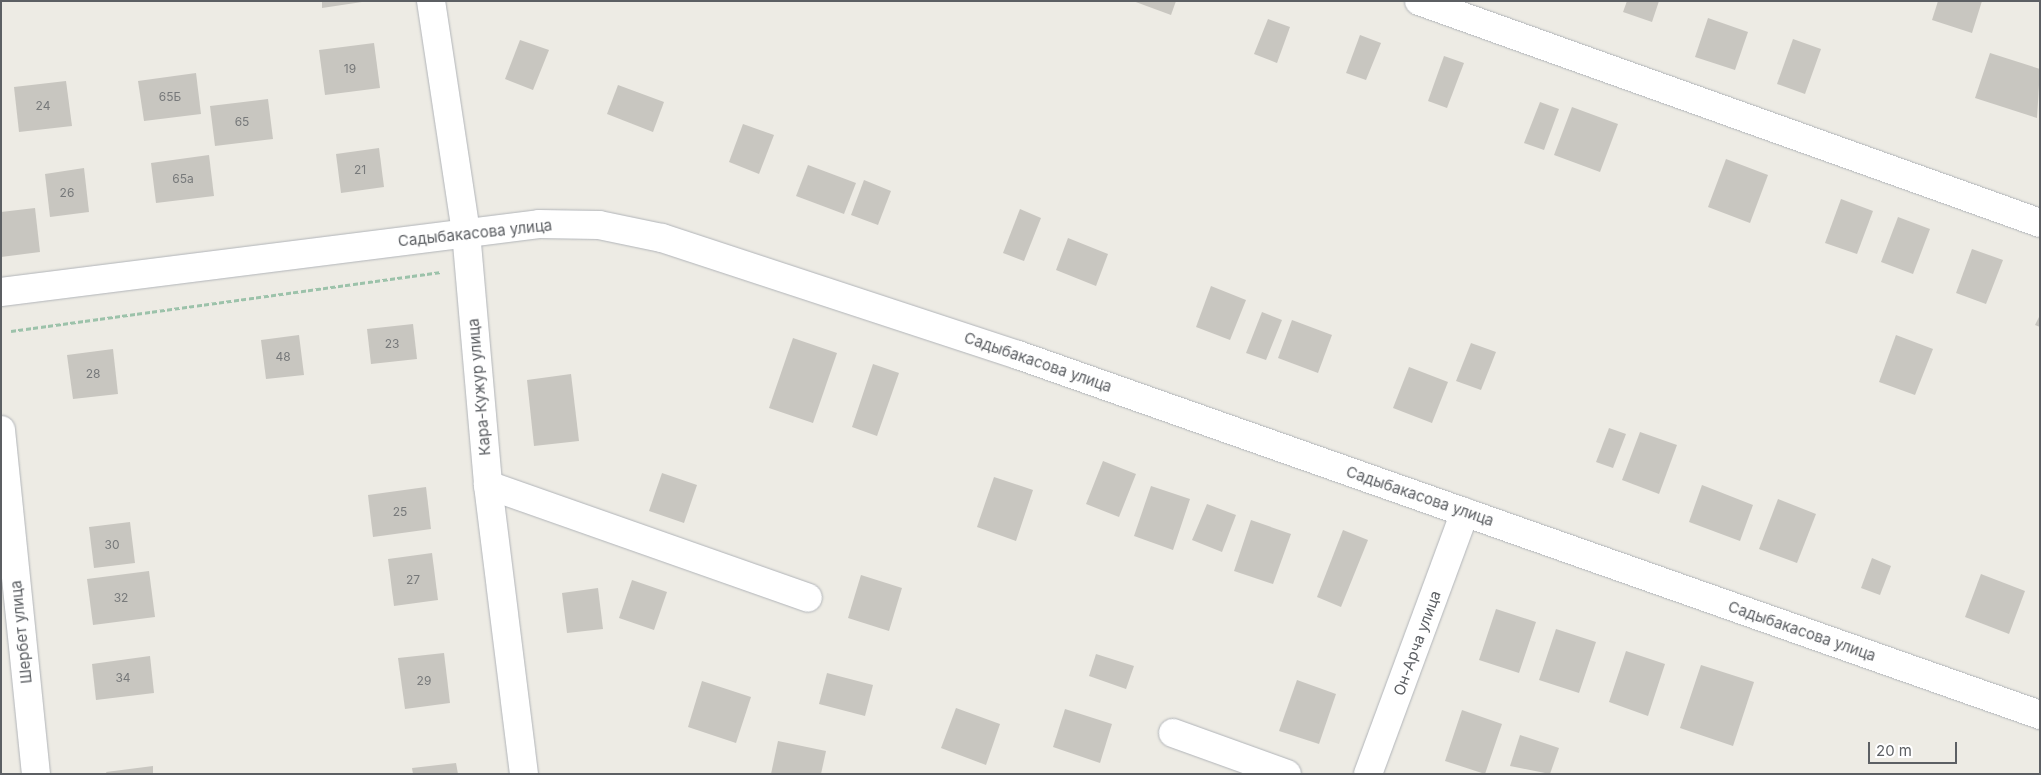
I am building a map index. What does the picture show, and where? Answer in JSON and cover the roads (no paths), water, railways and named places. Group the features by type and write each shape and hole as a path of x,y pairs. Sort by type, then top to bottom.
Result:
{"street":[{"name":"Кара-Кужур улица","path":"431,1 466,232 488,486 524,774"},
{"path":"1419,1 2040,223"},
{"name":"Садыбакасова улица","path":"1,292 539,224 599,225 662,238 1018,354 2040,715"},
{"name":"Шербет улица","path":"1,430 36,774"},
{"path":"488,486 808,598"},
{"name":"Он-Арча улица","path":"1368,774 1465,512"},
{"path":"1173,733 1287,774"}]}
